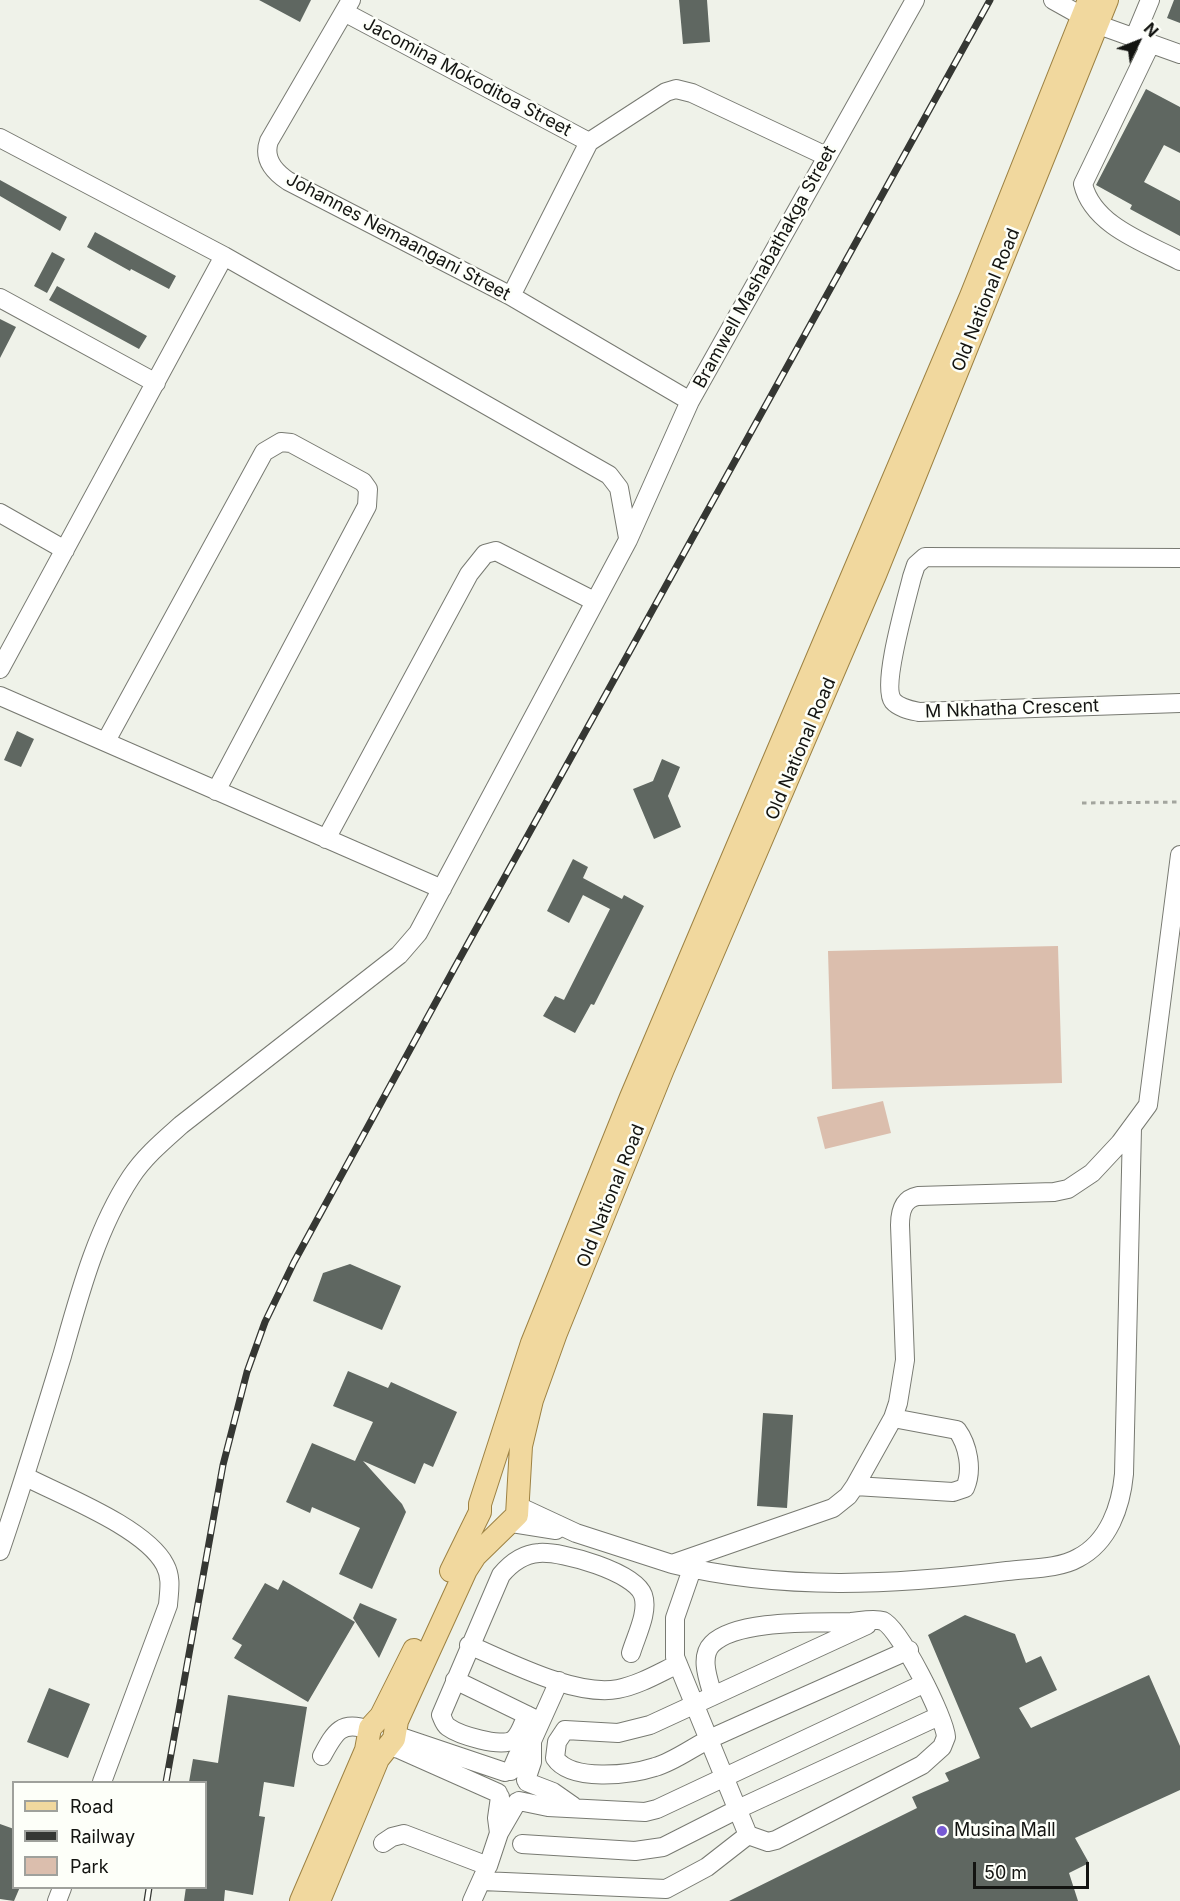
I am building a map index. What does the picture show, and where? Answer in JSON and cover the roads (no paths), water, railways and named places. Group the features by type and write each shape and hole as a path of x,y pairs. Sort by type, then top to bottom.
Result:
{"main road":[{"name":"Old National Road","path":"320,1901 378,1759 382,1735 381,1716 481,1504 532,1343 631,1097 1089,13 1107,0"},
{"name":"Old National Road","path":"301,1901 466,1570 475,1556 514,1514 521,1446 532,1400 560,1322 663,1069 876,575 1089,13"},
{"path":"498,1489 506,1490 514,1514 494,1527 483,1519 481,1504 498,1489"}],"street":[{"name":"Bramwell Mashabathakga Street","path":"0,1551 26,1477 82,1287 110,1218 131,1177 155,1148 181,1125 399,955 418,933 628,540 690,401 915,0"},
{"path":"1053,0 1089,13 1180,54"},
{"path":"1150,0 1143,39 1083,184 1086,197 1110,223 1180,261"},
{"name":"Jacomina Mokoditoa Street","path":"347,6 589,142"},
{"name":"Johannes Nemaangani Street","path":"347,6 269,141 266,151 272,167 288,181 511,296 690,401"},
{"name":"Jacomina Mokoditoa Street","path":"511,296 589,142 654,99 676,89 692,93 826,156"},
{"path":"0,138 224,256 609,475 619,488 628,540"},
{"path":"0,669 224,256"},
{"path":"0,298 156,382"},
{"path":"106,741 264,452 281,442 291,443 363,482 368,489 367,506 216,791"},
{"path":"0,513 65,550"},
{"path":"326,839 469,574 485,554 496,551 594,602"},
{"name":"M Nkhatha Crescent","path":"1180,558 925,557 916,565 912,577 893,662 890,692 893,702 906,710 919,712 1180,703"},
{"path":"0,696 442,889"},
{"path":"672,1564 833,1508 848,1496 855,1486 893,1418 903,1383 905,1360 900,1225 903,1205 912,1197 918,1196 1054,1192 1068,1189 1092,1173 1132,1128 1148,1105 1151,1088 1180,855"},
{"path":"514,1514 672,1564 760,1581 802,1584 932,1579 1053,1565 1077,1559 1102,1539 1122,1495 1132,1128"},
{"path":"855,1486 953,1492 965,1488 968,1480 967,1449 957,1430 893,1418"},
{"path":"26,1477 131,1530 157,1552 170,1582 168,1605 102,1781"},
{"path":"559,1681 534,1718 513,1740 504,1743 493,1743 448,1727 441,1711 501,1575 517,1560 539,1552 581,1561 617,1572 637,1586 642,1592 645,1607 631,1653"},
{"path":"692,1569 675,1618 675,1657 748,1835 768,1842 776,1840 922,1765 945,1741 946,1731 909,1650 895,1629 877,1620 778,1623 752,1627 729,1635 713,1643 706,1654 706,1667 713,1696"},
{"path":"877,1620 695,1705 631,1731 618,1733 565,1730 557,1742 555,1758 565,1768 583,1773 639,1771 664,1764 709,1739 909,1650"},
{"path":"469,1645 570,1685 617,1689 678,1664"},
{"path":"455,1680 534,1718"},
{"path":"382,1735 399,1749 508,1798 549,1807 573,1806 645,1812 667,1805 923,1684"},
{"path":"522,1844 651,1850 663,1847 738,1809 939,1716"},
{"path":"472,1901 500,1833 497,1818 508,1798 527,1792 517,1776 517,1757 532,1741 534,1718"},
{"path":"322,1756 328,1744 346,1726 353,1725 517,1776 553,1792 573,1806"},
{"path":"508,1798 497,1781 517,1776"},
{"path":"383,1844 392,1837 404,1834 485,1873 666,1889 707,1867 748,1835"}],"railway":[{"path":"166,1781 223,1465 247,1372 265,1322 294,1262 455,967 990,0"},
{"path":"147,1901 149,1889"}],"place":[{"name":"Musina Mall","path":"942,1831"}]}
